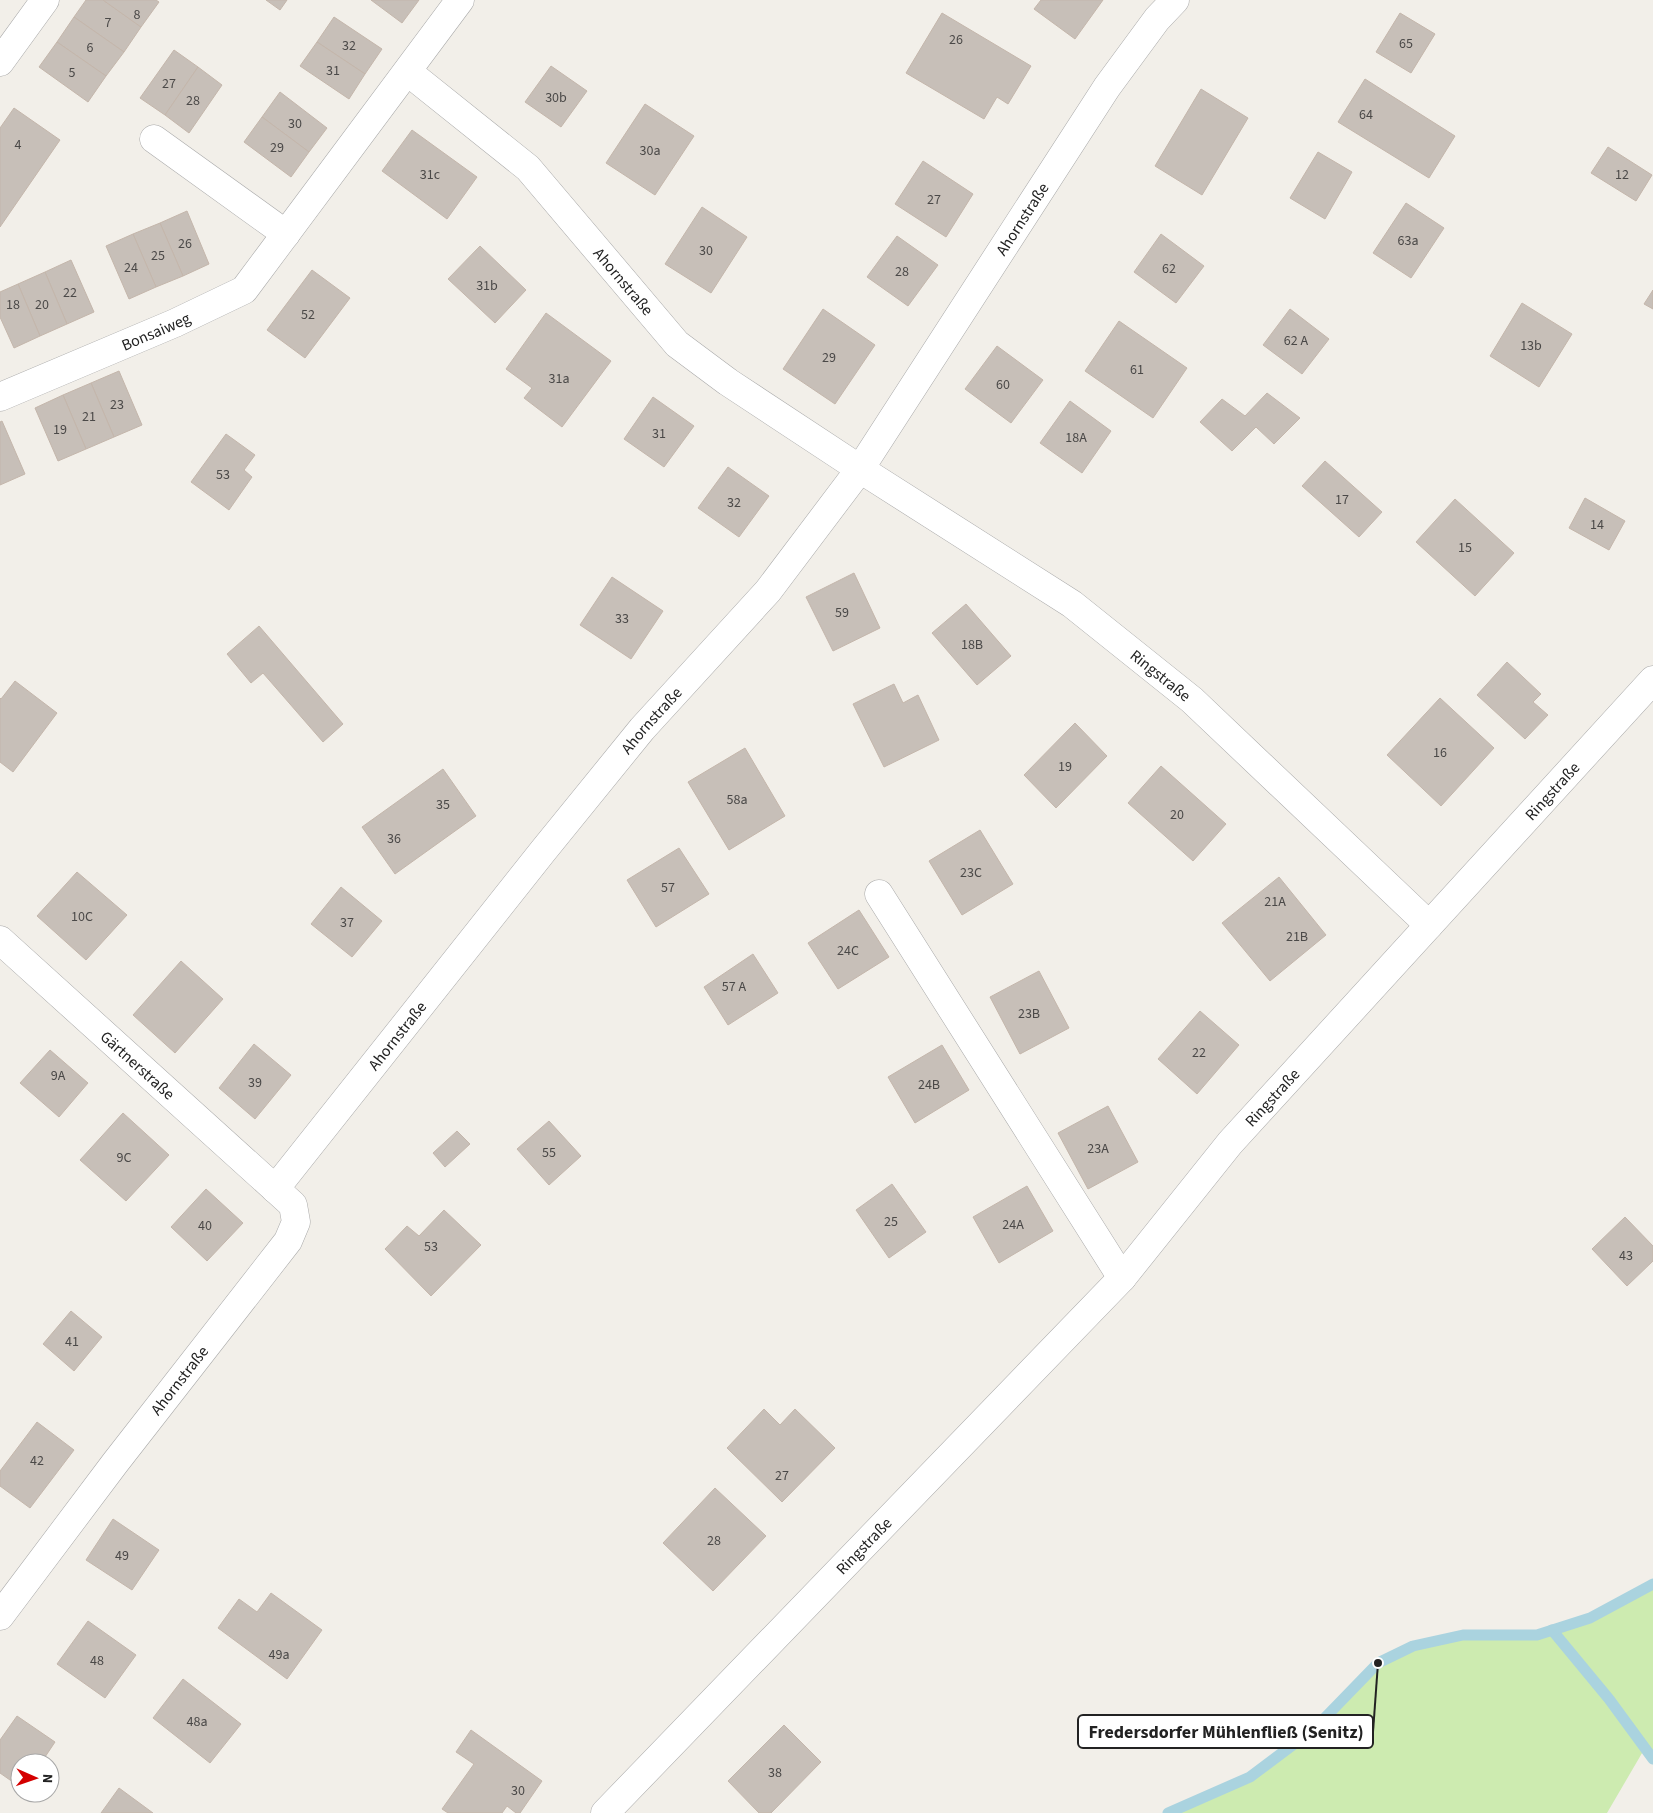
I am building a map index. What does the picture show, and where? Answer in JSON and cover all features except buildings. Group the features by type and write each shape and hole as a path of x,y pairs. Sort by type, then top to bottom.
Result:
{"street":[{"path":"0,62 45,0"},
{"name":"Bonsaiweg","path":"0,397 175,323 244,290 460,0"},
{"name":"Ahornstraße","path":"0,1616 115,1463 288,1241 296,1222 293,1205 275,1190 543,850 642,729 768,592 860,469 1108,86 1157,19 1175,0"},
{"name":"Ahornstraße","path":"408,72 528,168 677,344 728,382 860,469"},
{"path":"154,139 286,234"},
{"name":"Ringstraße","path":"860,469 1072,604 1170,682 1192,700 1429,924"},
{"name":"Ringstraße","path":"605,1813 1122,1278 1230,1142 1653,680"},
{"path":"879,894 1122,1278"},
{"name":"Gärtnerstraße","path":"0,940 275,1190"}],"green space":[{"path":"1653,1584 1653,1759 1645,1748 1607,1813 1168,1813 1250,1777 1314,1729 1378,1663 1413,1646 1463,1635 1537,1635 1590,1618"}],"waterway":[{"path":"1168,1813 1250,1777 1314,1729 1378,1663 1413,1646 1463,1635 1537,1635 1590,1618 1653,1584"},
{"path":"1552,1630 1609,1699 1653,1759"}],"place":[{"name":"Fredersdorfer Mühlenfließ (Senitz)","path":"1378,1663"}]}
